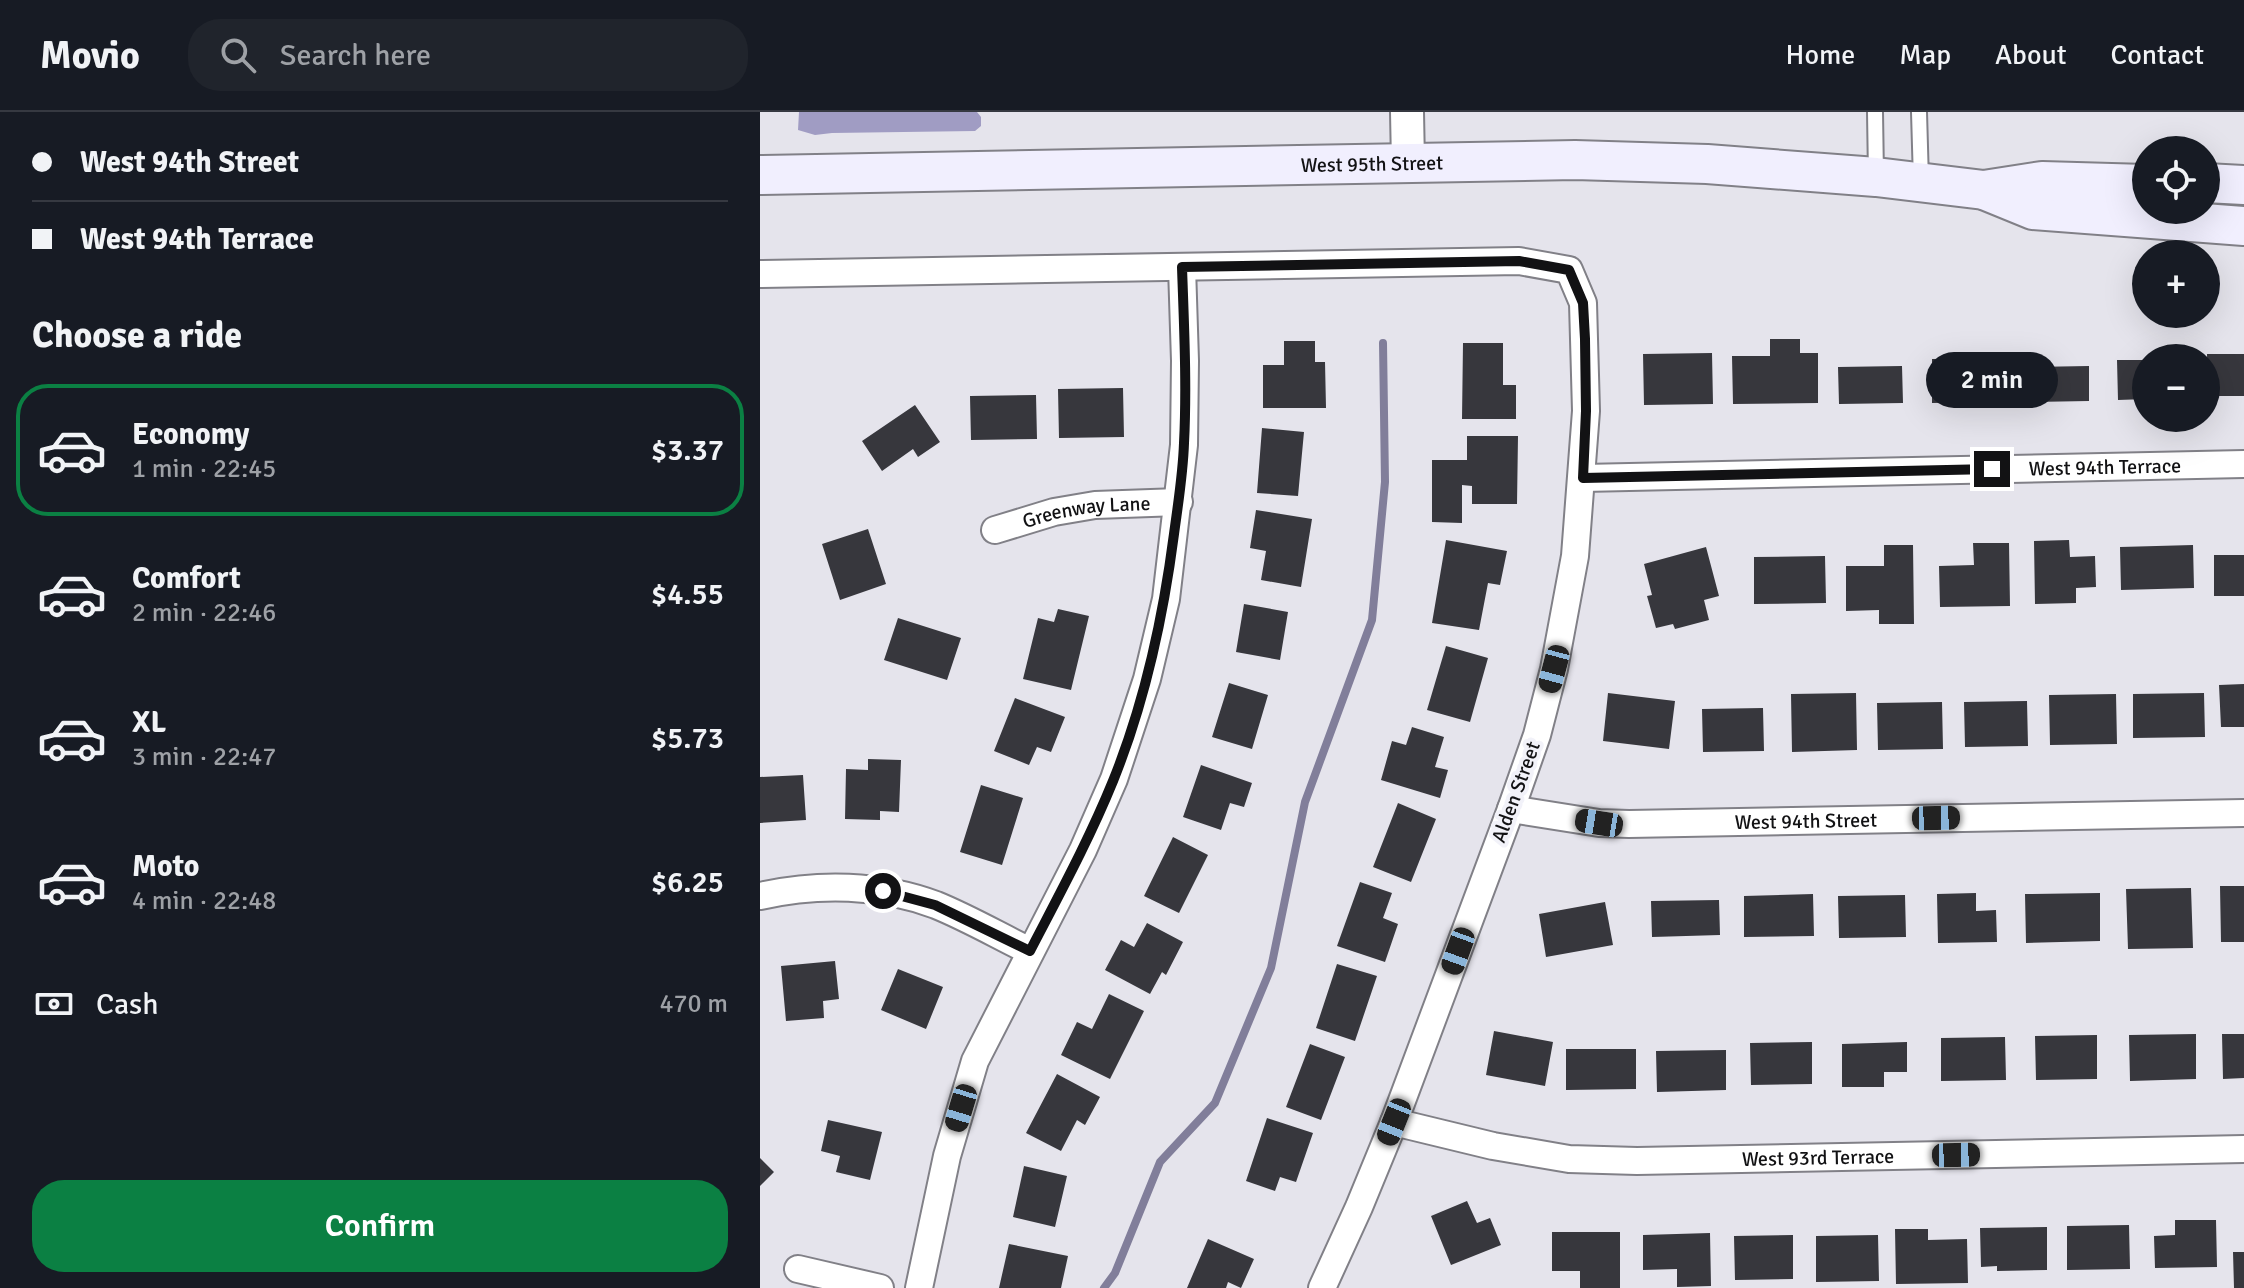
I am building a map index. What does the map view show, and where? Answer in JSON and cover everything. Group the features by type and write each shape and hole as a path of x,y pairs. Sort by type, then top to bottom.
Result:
{"main road":[{"name":"West 95th Street","path":"760,175 1575,160 1677,163 1876,177 1984,190 2033,210 2244,226"},
{"name":"West 95th Street","path":"1984,190 2042,181 2132,184"},
{"path":"2220,184 2244,185"}],"street":[{"path":"1407,112 1408,163"},
{"name":"Alden Street","path":"1182,267 1519,261 1569,270 1583,303 1586,411 1575,556 1554,669 1537,735 1394,1122 1322,1288"},
{"path":"760,274 1182,267"},
{"name":"Greenway Lane","path":"919,1288 947,1156 975,1061 1083,850 1114,779 1142,693 1166,599 1179,502 1184,445 1182,267"},
{"name":"West 94th Terrace","path":"1583,478 2244,464"},
{"name":"Greenway Lane","path":"995,530 1054,512 1095,505 1179,502"},
{"name":"West 94th Street","path":"1511,809 1599,823 1629,824 2244,813"},
{"path":"760,896 830,887 883,891 935,905 1030,951"},
{"name":"West 93rd Terrace","path":"1394,1122 1508,1149 1569,1159 1623,1161 2244,1149"},
{"path":"798,1269 880,1288"}],"lane":[{"path":"1875,112 1876,177"},
{"path":"1919,112 1921,182"}],"shaded area":[{"path":"799,112 977,112 981,117 981,126 975,131 815,135 798,130"}],"building":[{"path":"1770,339 1800,339 1800,353 1818,353 1818,403 1733,404 1732,356 1770,356"},
{"path":"1284,341 1315,341 1315,362 1325,362 1326,408 1263,408 1263,365 1284,365"},
{"path":"1463,343 1503,343 1503,385 1516,385 1516,419 1462,419"},
{"path":"1712,353 1713,404 1644,405 1643,354"},
{"path":"2220,354 2244,354 2244,396 2220,396"},
{"path":"1997,358 1997,402 1932,403 1932,359"},
{"path":"2117,360 2132,360 2132,400 2118,400"},
{"path":"1902,366 1903,403 1839,404 1838,367"},
{"path":"2089,366 2089,401 2025,402 2024,367"},
{"path":"1123,388 1124,437 1059,438 1058,389"},
{"path":"1036,395 1037,439 971,440 970,396"},
{"path":"915,405 940,442 918,457 913,449 882,471 862,441"},
{"path":"1262,428 1304,432 1298,496 1257,493"},
{"path":"1467,436 1518,436 1517,504 1472,504 1472,486 1462,485 1462,523 1432,522 1432,460 1467,460"},
{"path":"1256,510 1312,519 1301,587 1261,580 1266,551 1250,548"},
{"path":"868,529 886,584 840,600 822,544"},
{"path":"1446,540 1507,551 1500,585 1488,583 1479,630 1432,623"},
{"path":"2069,540 2070,557 2095,556 2096,587 2076,588 2076,603 2035,604 2034,541"},
{"path":"1973,543 2009,543 2010,606 1940,607 1939,566 1974,565"},
{"path":"1884,545 1913,545 1914,624 1879,624 1879,610 1846,611 1846,566 1884,566"},
{"path":"2193,545 2194,588 2121,590 2120,547"},
{"path":"1706,547 1719,596 1704,600 1709,620 1675,629 1673,624 1656,628 1647,596 1652,595 1644,564"},
{"path":"2214,555 2244,555 2244,596 2214,596"},
{"path":"1825,556 1826,603 1754,604 1754,557"},
{"path":"1244,604 1288,612 1280,660 1236,652"},
{"path":"1058,609 1089,616 1071,690 1023,679 1038,618 1054,622"},
{"path":"898,618 961,638 947,680 884,660"},
{"path":"1446,646 1488,658 1470,722 1427,710"},
{"path":"1229,683 1268,695 1252,749 1212,737"},
{"path":"2244,684 2244,727 2221,727 2219,685"},
{"path":"1608,693 1675,701 1669,749 1603,741"},
{"path":"1856,693 1857,750 1792,752 1791,694"},
{"path":"2204,693 2205,737 2133,738 2133,694"},
{"path":"2116,694 2117,744 2050,745 2049,695"},
{"path":"1015,698 1065,717 1051,752 1037,747 1029,765 994,751"},
{"path":"2027,701 2028,746 1965,747 1964,702"},
{"path":"1942,702 1943,749 1878,750 1877,703"},
{"path":"1763,708 1764,751 1703,752 1702,709"},
{"path":"1412,727 1444,737 1435,767 1448,770 1440,798 1381,780 1392,741 1406,745"},
{"path":"868,759 901,760 899,812 880,811 880,820 845,819 846,769 868,770"},
{"path":"1201,765 1252,783 1244,807 1230,803 1221,830 1183,817"},
{"path":"803,775 806,820 760,823 760,777"},
{"path":"981,785 1023,798 1002,865 960,852"},
{"path":"1398,803 1436,819 1411,882 1373,867"},
{"path":"1173,837 1208,855 1179,913 1144,896"},
{"path":"1360,882 1392,893 1383,918 1398,924 1385,962 1337,946"},
{"path":"2220,886 2244,886 2244,942 2221,942"},
{"path":"2191,888 2193,948 2128,949 2126,889"},
{"path":"1976,893 1976,911 1996,910 1997,942 1938,943 1937,894"},
{"path":"2100,893 2100,941 2026,943 2025,894"},
{"path":"1813,894 1814,936 1744,937 1744,896"},
{"path":"1905,895 1906,937 1839,938 1838,896"},
{"path":"1719,900 1720,935 1652,937 1651,901"},
{"path":"1605,902 1613,945 1546,957 1539,914"},
{"path":"1147,923 1183,942 1166,975 1162,972 1150,994 1105,970 1121,940 1134,947"},
{"path":"835,961 839,999 823,1001 824,1018 786,1021 781,966"},
{"path":"1337,964 1377,976 1355,1041 1316,1028"},
{"path":"898,969 943,987 926,1029 881,1010"},
{"path":"1109,994 1144,1011 1110,1079 1061,1055 1077,1022 1092,1029"},
{"path":"1494,1031 1553,1042 1545,1086 1486,1075"},
{"path":"2196,1034 2196,1079 2130,1081 2129,1035"},
{"path":"2222,1034 2244,1034 2244,1078 2223,1079"},
{"path":"2097,1035 2097,1079 2036,1080 2035,1036"},
{"path":"2005,1037 2006,1080 1941,1081 1941,1038"},
{"path":"1812,1042 1812,1084 1751,1085 1750,1043"},
{"path":"1907,1042 1907,1072 1884,1072 1884,1087 1842,1087 1842,1044"},
{"path":"1310,1044 1345,1057 1321,1120 1286,1107"},
{"path":"1566,1049 1636,1049 1636,1089 1566,1090"},
{"path":"1726,1050 1726,1090 1657,1092 1656,1051"},
{"path":"1057,1074 1100,1097 1085,1125 1077,1120 1061,1151 1026,1133"},
{"path":"1267,1118 1313,1133 1296,1182 1280,1177 1275,1191 1246,1181"},
{"path":"828,1120 882,1132 870,1180 836,1172 840,1156 821,1151"},
{"path":"760,1158 774,1172 760,1186"},
{"path":"1024,1166 1067,1176 1055,1227 1013,1217"},
{"path":"1467,1201 1477,1223 1490,1218 1501,1245 1451,1265 1431,1216"},
{"path":"2175,1220 2216,1220 2217,1267 2155,1268 2154,1236 2175,1235"},
{"path":"2129,1225 2130,1269 2067,1270 2067,1226"},
{"path":"2047,1227 2047,1270 1997,1271 1997,1266 1981,1267 1980,1228"},
{"path":"1895,1229 1928,1229 1928,1240 1967,1239 1968,1283 1896,1284"},
{"path":"1552,1232 1620,1232 1620,1288 1580,1288 1580,1271 1552,1271"},
{"path":"1710,1233 1711,1286 1677,1287 1677,1269 1643,1270 1643,1235"},
{"path":"1793,1235 1793,1279 1735,1280 1734,1236"},
{"path":"1878,1235 1879,1281 1816,1282 1816,1236"},
{"path":"1208,1239 1254,1259 1241,1288 1228,1282 1226,1288 1187,1288"},
{"path":"1009,1244 1068,1256 1061,1288 999,1288"},
{"path":"2233,1252 2244,1252 2244,1288 2234,1288"}],"waterway":[{"path":"1104,1288 1115,1273 1160,1162 1215,1103 1271,968 1305,802 1372,620 1385,482 1383,343"}],"route":[{"path":"883,891 935,905 1030,951 1083,850 1114,779 1139,704 1166,599 1184,445 1182,267 1519,261 1569,270 1583,303 1586,411 1583,478 1992,469"}]}
